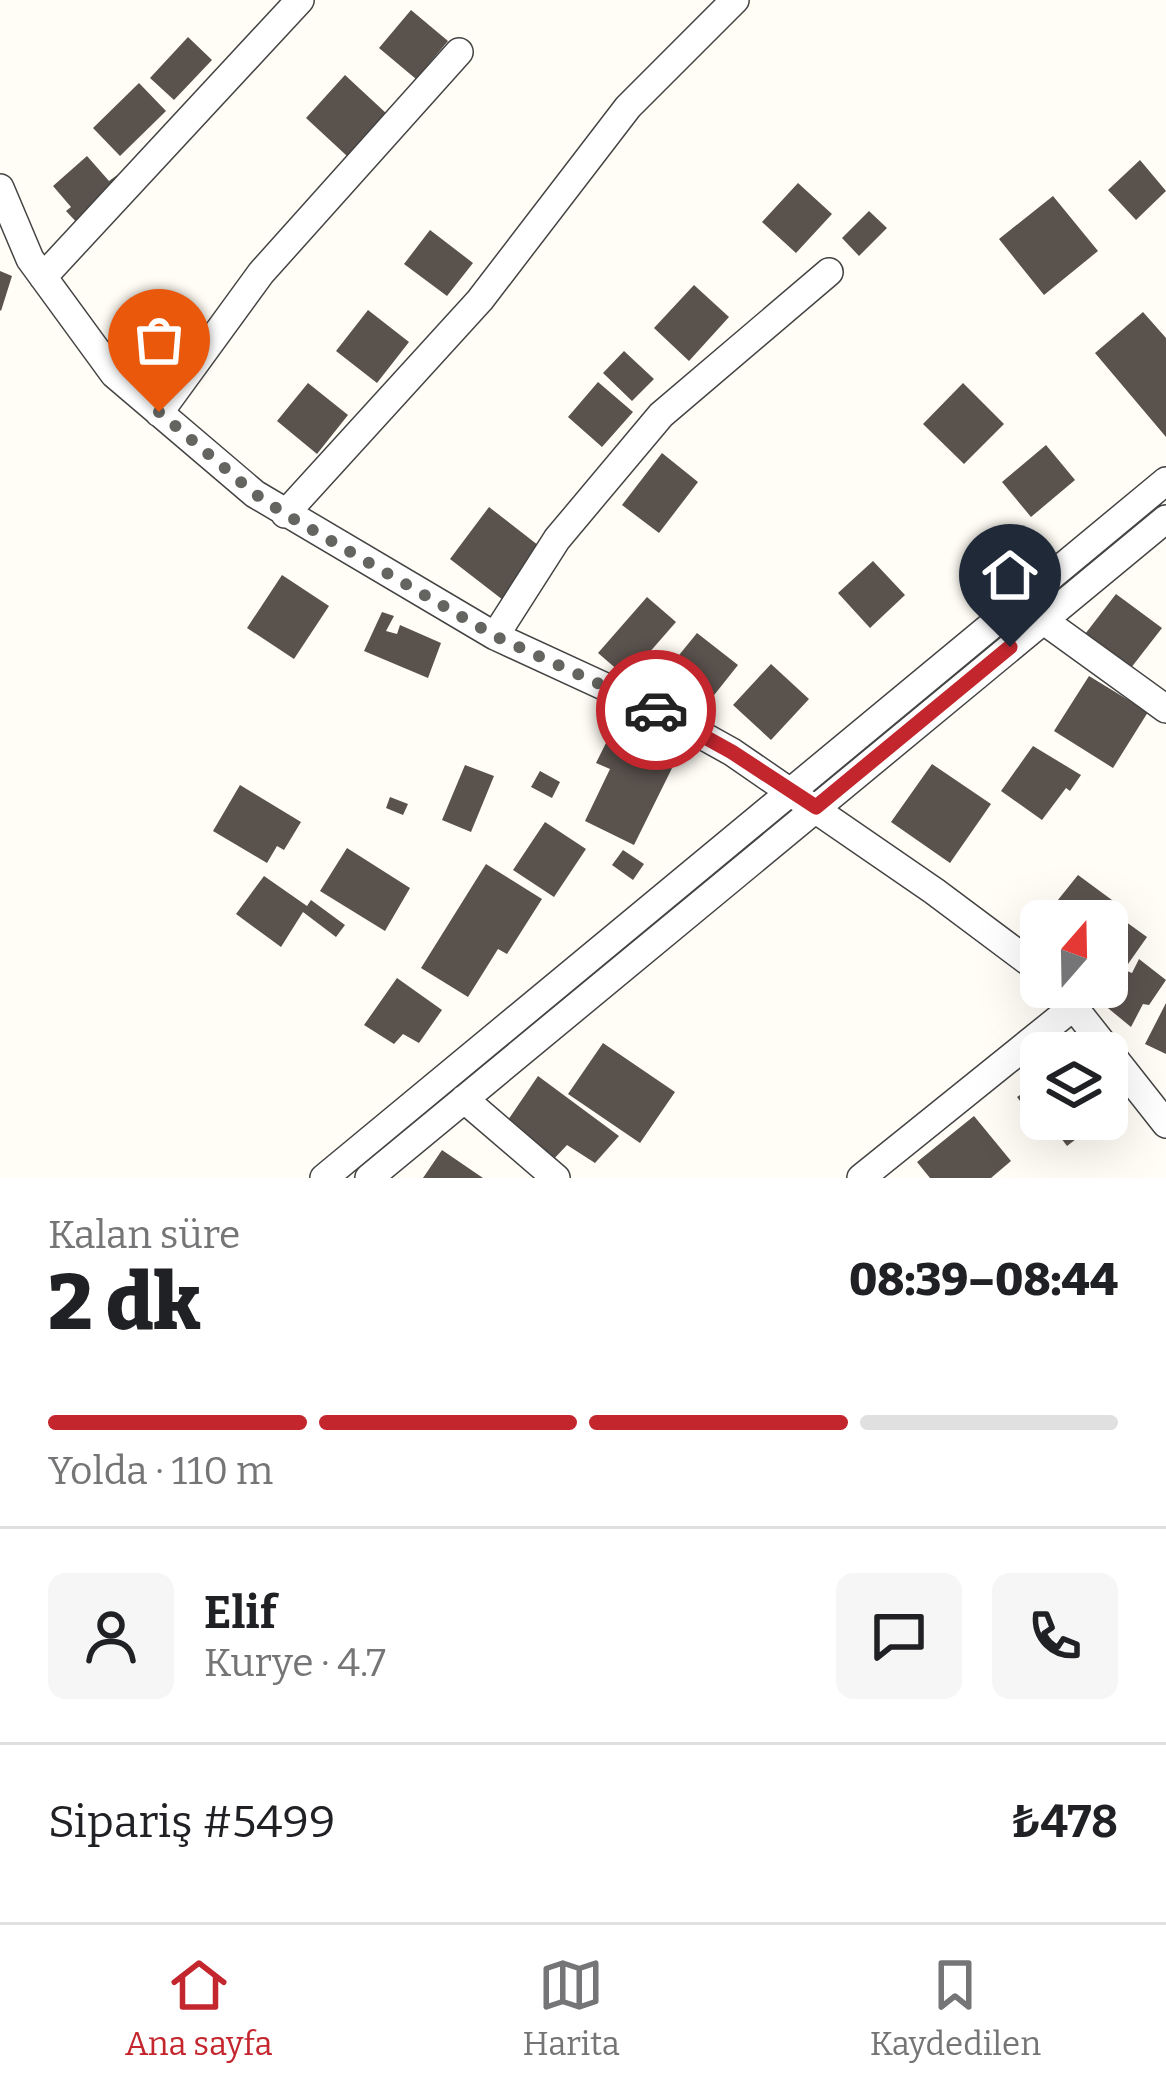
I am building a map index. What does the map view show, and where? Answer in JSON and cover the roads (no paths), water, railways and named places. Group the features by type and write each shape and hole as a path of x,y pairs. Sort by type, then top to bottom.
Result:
{"street":[{"path":"43,277 300,0"},
{"path":"285,514 480,299 628,107 735,0"},
{"path":"159,412 261,273 459,52"},
{"path":"0,188 30,259 114,374 255,494 495,636 662,712 732,752 816,807 1020,956"},
{"path":"495,636 557,539 661,415 829,272"},
{"path":"324,1178 1166,481"},
{"path":"369,1178 1166,519"},
{"path":"1043,620 1166,709"},
{"path":"861,1178 1053,1008"},
{"path":"1074,1008 1166,1124"},
{"path":"464,1099 556,1178"},
{"path":"890,1155 910,1178"}]}
